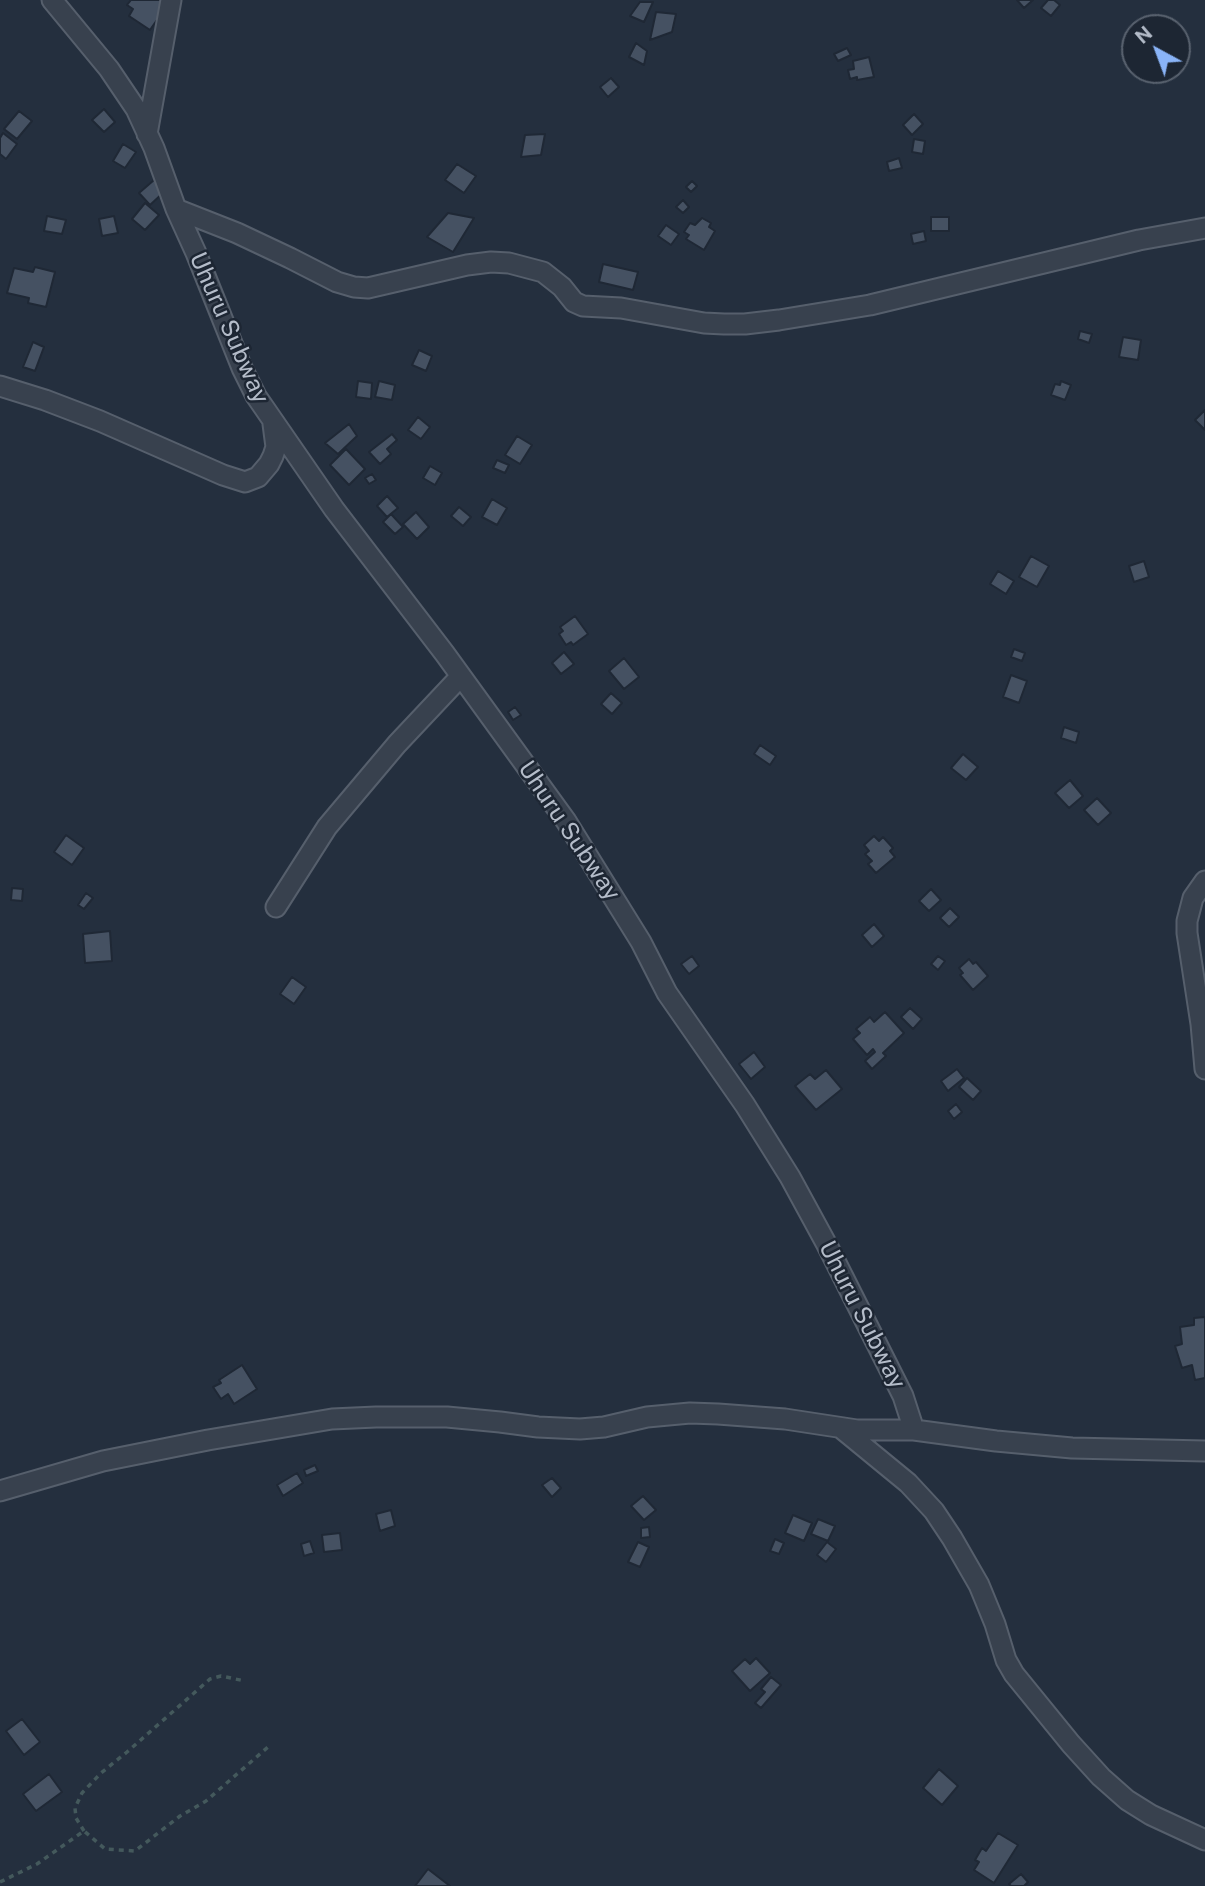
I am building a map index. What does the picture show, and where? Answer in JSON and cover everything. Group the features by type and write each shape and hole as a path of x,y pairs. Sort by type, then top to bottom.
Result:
{"street":[{"name":"Uhuru Subway","path":"52,0 109,69 136,108 256,397 367,554 461,676 566,821 641,942 667,993 745,1105 790,1177 904,1396 914,1430"},
{"path":"147,134 171,0"},
{"path":"176,209 237,233 337,282 354,287 368,288 467,265 509,263 543,272 562,287 574,302 583,306 621,308 714,323 745,324 870,306 1139,240 1205,228"},
{"path":"0,387 100,421 245,482 258,477 273,456 276,447 273,423"},
{"path":"276,907 327,827 397,744 461,676"},
{"path":"1205,881 1190,905 1186,933 1201,1024 1205,1069"},
{"path":"0,1491 103,1461 208,1440 306,1423 404,1416 447,1417 580,1429 604,1427 647,1417 704,1414 785,1419 871,1431 914,1430 1072,1448 1205,1451"},
{"path":"841,1428 908,1483 934,1511 979,1585 1006,1660 1014,1674 1071,1744 1101,1777 1127,1800 1151,1815 1205,1840"}],"path":[{"path":"245,1681 221,1676 209,1679 101,1773 82,1793 75,1808 76,1818 83,1831 105,1849 135,1851 180,1816 206,1801 268,1747"},
{"path":"0,1882 37,1864 83,1831"}],"building":[{"path":"131,0 170,1 150,30 129,16 133,9 127,5"},
{"path":"1017,0 1033,0 1024,8"},
{"path":"1048,0 1054,0 1060,5 1051,16 1041,8"},
{"path":"640,2 653,2 644,22 630,16"},
{"path":"656,12 676,14 672,32 650,40"},
{"path":"636,43 647,51 644,65 629,57"},
{"path":"847,48 851,55 838,61 834,54"},
{"path":"869,57 874,77 850,79 848,70 854,69 853,61"},
{"path":"611,78 619,87 608,97 600,87"},
{"path":"104,109 115,122 104,132 92,120"},
{"path":"19,111 32,121 17,139 4,129"},
{"path":"914,114 923,124 912,135 903,125"},
{"path":"3,133 17,144 6,159 0,154 0,138"},
{"path":"545,134 541,155 521,157 525,135"},
{"path":"914,139 925,141 923,154 912,152"},
{"path":"123,144 136,152 125,168 113,161"},
{"path":"899,158 902,168 889,171 887,162"},
{"path":"457,164 476,176 464,193 445,180"},
{"path":"154,180 164,192 150,205 139,193"},
{"path":"692,181 697,186 691,192 686,187"},
{"path":"683,200 689,207 683,213 676,207"},
{"path":"145,203 159,215 145,230 132,219"},
{"path":"448,213 474,218 453,252 427,237"},
{"path":"47,216 66,220 62,234 44,231"},
{"path":"114,216 118,233 102,236 99,219"},
{"path":"931,217 949,217 949,231 931,231"},
{"path":"702,218 711,223 709,227 715,231 704,250 686,239 689,235 684,232 690,223 695,225"},
{"path":"666,225 679,234 671,245 658,236"},
{"path":"924,231 926,241 913,244 911,234"},
{"path":"603,264 638,272 633,290 599,282"},
{"path":"35,267 55,272 46,307 28,303 29,298 7,293 14,268 33,272"},
{"path":"1080,331 1092,334 1089,343 1078,339"},
{"path":"1123,337 1141,340 1138,360 1119,357"},
{"path":"33,342 44,347 35,371 23,367"},
{"path":"419,350 432,356 426,371 412,365"},
{"path":"358,381 372,383 371,399 356,397"},
{"path":"379,381 395,385 392,400 375,397"},
{"path":"1061,381 1071,385 1065,400 1051,395 1055,384 1060,385"},
{"path":"1205,410 1205,430 1195,420"},
{"path":"418,417 430,427 421,439 408,430"},
{"path":"349,424 357,436 338,454 325,443"},
{"path":"392,434 397,440 387,449 391,454 380,464 369,452"},
{"path":"517,436 532,445 520,464 505,455"},
{"path":"346,449 365,469 349,485 330,465"},
{"path":"497,460 509,465 505,473 493,468"},
{"path":"430,466 442,473 435,485 423,478"},
{"path":"372,474 376,480 369,484 365,478"},
{"path":"387,496 398,508 387,517 377,506"},
{"path":"492,499 507,508 497,525 482,517"},
{"path":"459,507 471,517 463,526 451,516"},
{"path":"416,512 429,527 417,539 403,524"},
{"path":"391,514 403,527 395,534 383,522"},
{"path":"1031,556 1049,566 1037,587 1019,577"},
{"path":"1144,561 1149,577 1134,582 1129,566"},
{"path":"998,571 1014,581 1006,594 990,584"},
{"path":"575,616 588,634 573,645 571,642 566,645 559,634 563,631 560,627"},
{"path":"1014,649 1025,653 1022,661 1011,657"},
{"path":"564,652 574,664 561,674 552,663"},
{"path":"624,658 639,677 624,689 609,671"},
{"path":"1011,675 1027,681 1019,703 1003,697"},
{"path":"611,693 622,703 612,714 601,704"},
{"path":"515,707 521,715 513,720 508,712"},
{"path":"1064,727 1079,732 1076,743 1061,738"},
{"path":"760,745 776,756 770,765 754,754"},
{"path":"963,754 978,767 966,780 951,768"},
{"path":"1070,780 1083,796 1069,808 1055,793"},
{"path":"1097,798 1111,813 1098,825 1084,810"},
{"path":"66,835 84,848 72,865 54,852"},
{"path":"874,836 879,841 883,837 893,848 890,851 895,857 876,873 868,864 872,861 865,854 869,851 864,845"},
{"path":"12,888 23,889 22,901 11,900"},
{"path":"931,889 941,900 929,911 919,901"},
{"path":"86,893 93,898 84,909 78,905"},
{"path":"950,908 959,917 949,927 940,918"},
{"path":"874,924 884,936 872,947 862,935"},
{"path":"110,931 112,961 85,963 83,934"},
{"path":"692,956 699,966 689,974 681,964"},
{"path":"938,956 945,961 938,970 931,964"},
{"path":"969,959 973,964 976,962 988,976 973,990 960,975 963,973 959,968"},
{"path":"292,977 306,987 294,1004 280,994"},
{"path":"910,1008 922,1019 913,1029 901,1017"},
{"path":"885,1012 904,1033 883,1053 886,1056 872,1069 865,1061 875,1052 873,1049 867,1055 853,1039 860,1033 856,1029 870,1017 874,1022"},
{"path":"754,1052 765,1067 751,1079 739,1064"},
{"path":"957,1069 964,1078 948,1091 941,1081"},
{"path":"826,1070 842,1089 816,1110 795,1086 810,1074 815,1079"},
{"path":"967,1078 981,1091 973,1100 959,1087"},
{"path":"956,1104 962,1112 954,1119 948,1111"},
{"path":"1205,1317 1205,1378 1195,1380 1192,1365 1182,1368 1175,1346 1182,1344 1180,1327 1194,1325 1194,1318"},
{"path":"242,1365 257,1389 234,1404 228,1394 221,1399 213,1387"},
{"path":"315,1465 318,1471 306,1476 304,1470"},
{"path":"297,1473 303,1483 283,1496 277,1485"},
{"path":"552,1478 561,1488 552,1497 542,1485"},
{"path":"643,1496 656,1510 644,1520 631,1506"},
{"path":"391,1510 395,1526 380,1531 376,1514"},
{"path":"793,1515 812,1523 804,1541 785,1533"},
{"path":"818,1519 835,1526 828,1541 811,1534"},
{"path":"649,1527 650,1537 641,1538 641,1528"},
{"path":"340,1533 342,1550 324,1552 322,1535"},
{"path":"775,1539 784,1543 779,1554 770,1551"},
{"path":"310,1541 314,1553 304,1556 301,1544"},
{"path":"638,1542 649,1547 640,1567 628,1562"},
{"path":"827,1542 836,1549 826,1562 817,1555"},
{"path":"756,1658 770,1673 750,1691 732,1671 745,1659 750,1664"},
{"path":"771,1677 781,1685 761,1708 755,1703 765,1692 761,1689"},
{"path":"22,1719 40,1742 24,1755 6,1731"},
{"path":"939,1769 958,1786 942,1805 923,1788"},
{"path":"49,1774 62,1792 36,1811 23,1794"},
{"path":"998,1833 1018,1845 994,1883 974,1870 979,1862 975,1860 982,1848 986,1851"},
{"path":"428,1869 450,1886 415,1886"},
{"path":"1021,1874 1028,1882 1024,1886 1009,1884"}]}
